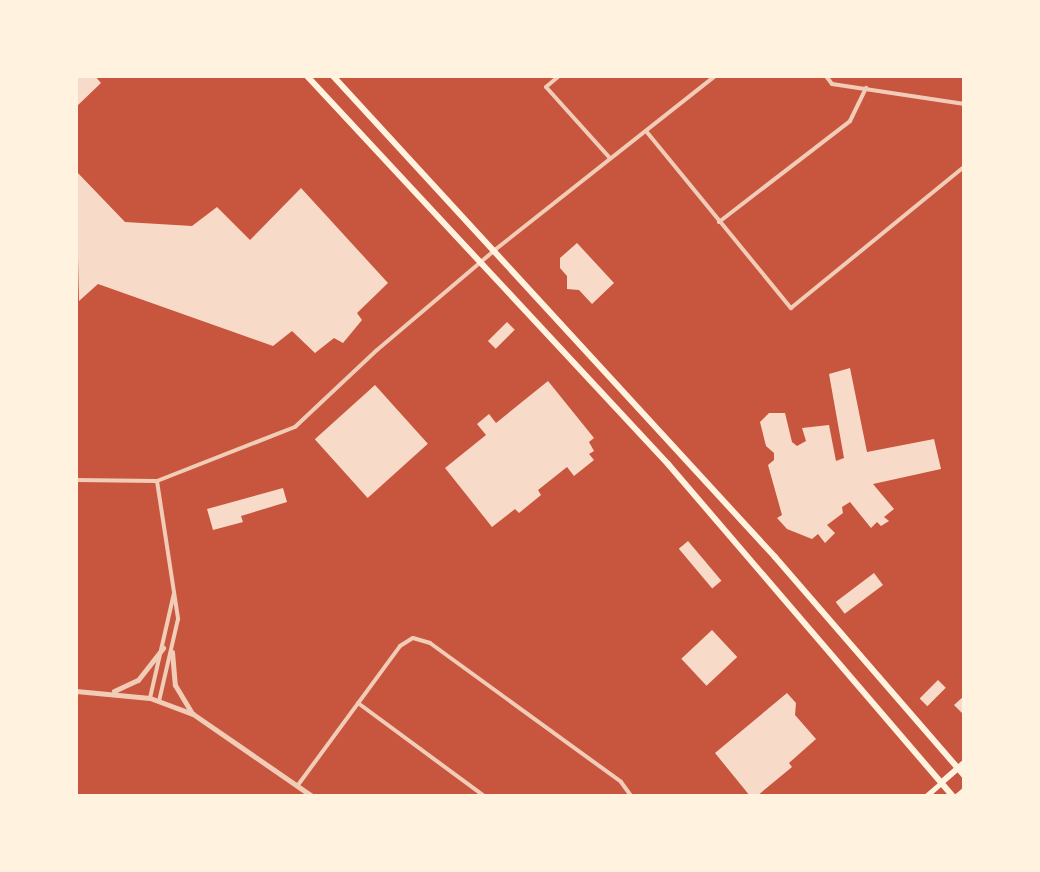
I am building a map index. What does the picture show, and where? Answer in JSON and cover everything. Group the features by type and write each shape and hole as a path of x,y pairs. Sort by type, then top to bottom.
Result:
{"main road":[{"path":"307,76 676,472 942,782 956,795 963,791"},
{"path":"333,76 496,249 775,557 963,776"},
{"path":"926,795 963,763"}],"street":[{"path":"559,76 546,87 610,158"},
{"path":"76,480 157,481 295,427 377,350 496,249 715,76"},
{"path":"826,76 832,84 963,104"},
{"path":"718,222 850,121 866,88"},
{"path":"646,131 718,222 791,308 963,167"},
{"path":"157,481 175,584 178,619 159,701"},
{"path":"150,698 163,648 175,584"},
{"path":"298,785 406,640 421,638 621,782 631,795"},
{"path":"111,692 138,680 163,648"},
{"path":"172,652 175,685 193,714"},
{"path":"76,691 111,692 150,698 193,714 312,795"},
{"path":"358,703 484,795"},
{"path":"118,795 136,795"}],"building":[{"path":"76,76 95,76 101,83 76,107"},
{"path":"76,171 125,222 192,226 217,207 250,240 301,188 388,283 357,313 362,320 343,343 334,338 315,353 292,331 273,346 98,284 79,301"},
{"path":"577,243 614,283 592,304 579,290 567,289 567,276 560,268 560,258"},
{"path":"507,322 515,330 496,349 488,341"},
{"path":"850,368 867,452 934,439 941,469 873,484 894,509 884,517 889,521 881,526 877,522 871,528 850,502 842,507 843,513 827,525 835,533 825,543 818,534 812,539 787,529 777,518 782,515 768,465 774,460 774,453 766,446 760,422 769,413 785,413 792,442 797,446 806,441 802,428 829,425 836,461 844,458 829,374"},
{"path":"548,381 594,438 589,442 594,451 589,454 594,460 574,476 567,467 538,490 541,495 519,513 515,509 492,527 445,468 486,435 477,424 489,414 496,423"},
{"path":"375,385 428,444 368,498 315,439"},
{"path":"283,488 287,502 241,516 243,522 213,530 207,509"},
{"path":"688,541 721,581 712,589 679,549"},
{"path":"874,573 883,585 845,614 836,602"},
{"path":"712,630 737,657 707,686 681,659"},
{"path":"938,680 946,688 927,706 920,698"},
{"path":"787,693 796,703 795,715 816,739 789,763 792,767 757,796 750,796 715,753"},
{"path":"964,696 964,715 954,705"}]}
